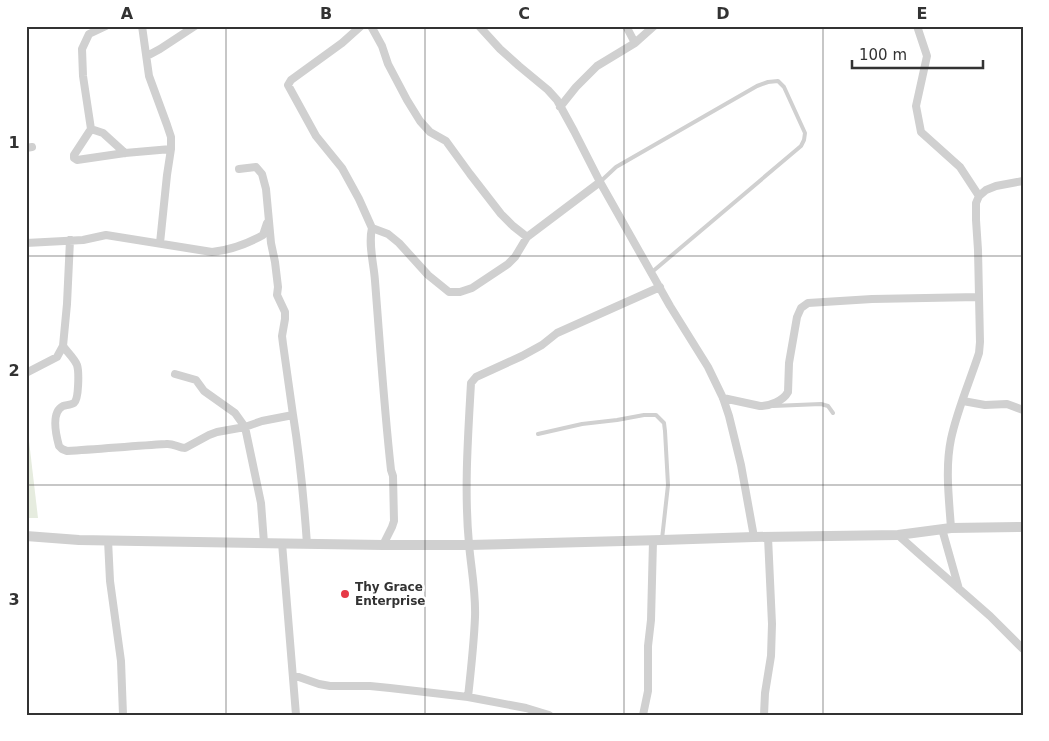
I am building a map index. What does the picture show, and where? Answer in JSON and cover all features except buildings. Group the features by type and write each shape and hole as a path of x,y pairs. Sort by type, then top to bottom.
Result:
{"street":[{"path":"106,26 89,34 82,49 83,76 91,129 74,155 74,158 77,160 171,149"},
{"path":"142,26 149,76 171,137 160,243"},
{"path":"147,56 195,26"},
{"path":"361,26 342,43 291,80 288,85 316,136 342,168 372,228 371,249 382,353 384,410 388,426 393,482 394,520 383,545"},
{"path":"371,26 382,46 388,64 420,121 430,132 446,141 502,214 527,237"},
{"path":"479,26 500,49 548,90 560,107 660,288 708,366 729,416 741,465 754,537"},
{"path":"626,26 634,43"},
{"path":"560,107 576,86 597,66 634,43 654,26"},
{"path":"917,26 927,56 916,106 921,132 960,167 979,196"},
{"path":"91,129 103,133 125,153"},
{"path":"239,169 256,167 262,174 266,189 278,295 285,312 282,344 303,484 307,544"},
{"path":"959,589 946,529 949,458 951,439 979,353 976,203 979,196 986,190 996,186 1023,181"},
{"path":"372,228 388,234 428,276 448,292 460,292 472,288 508,264 515,257 527,237 600,182"},
{"path":"26,243 83,240 106,235 212,252 225,251 263,235 269,219"},
{"path":"26,373 57,357 63,346 70,240"},
{"path":"468,697 475,617 475,593 469,545 467,500 471,383 480,374 522,356 542,345 557,333 660,288"},
{"path":"723,398 760,406 783,399 788,392 789,363 797,317 802,308 808,303 979,297"},
{"path":"63,346 75,361 78,372 76,400 74,403 60,408 55,417 59,446 67,451 126,448 150,444 167,444 185,448 218,432 292,415"},
{"path":"175,374 196,380 204,391 235,413 246,427 261,503 264,543"},
{"path":"963,401 986,405 1007,404 1023,410"},
{"path":"26,536 79,540 469,545 898,535 946,529 1023,527"},
{"path":"898,535 990,616 1023,649"},
{"path":"764,715 765,693 771,656 772,624 768,537"},
{"path":"108,540 110,581 121,661 124,715"},
{"path":"644,715 648,691 648,646 657,540"},
{"path":"282,543 296,715"},
{"path":"293,675 330,686 370,686 503,702 550,715"}],"lane":[{"path":"600,182 616,167 757,86 778,81 784,87 805,133 801,146 652,272"},
{"path":"765,406 821,404 828,406 833,413"},
{"path":"538,434 582,424 656,415 664,423 668,485 657,540"}],"shaded area":[{"path":"26,441 29,441 38,518 26,518"}],"place":[{"name":"Thy Grace Enterprise","path":"345,594"}]}
